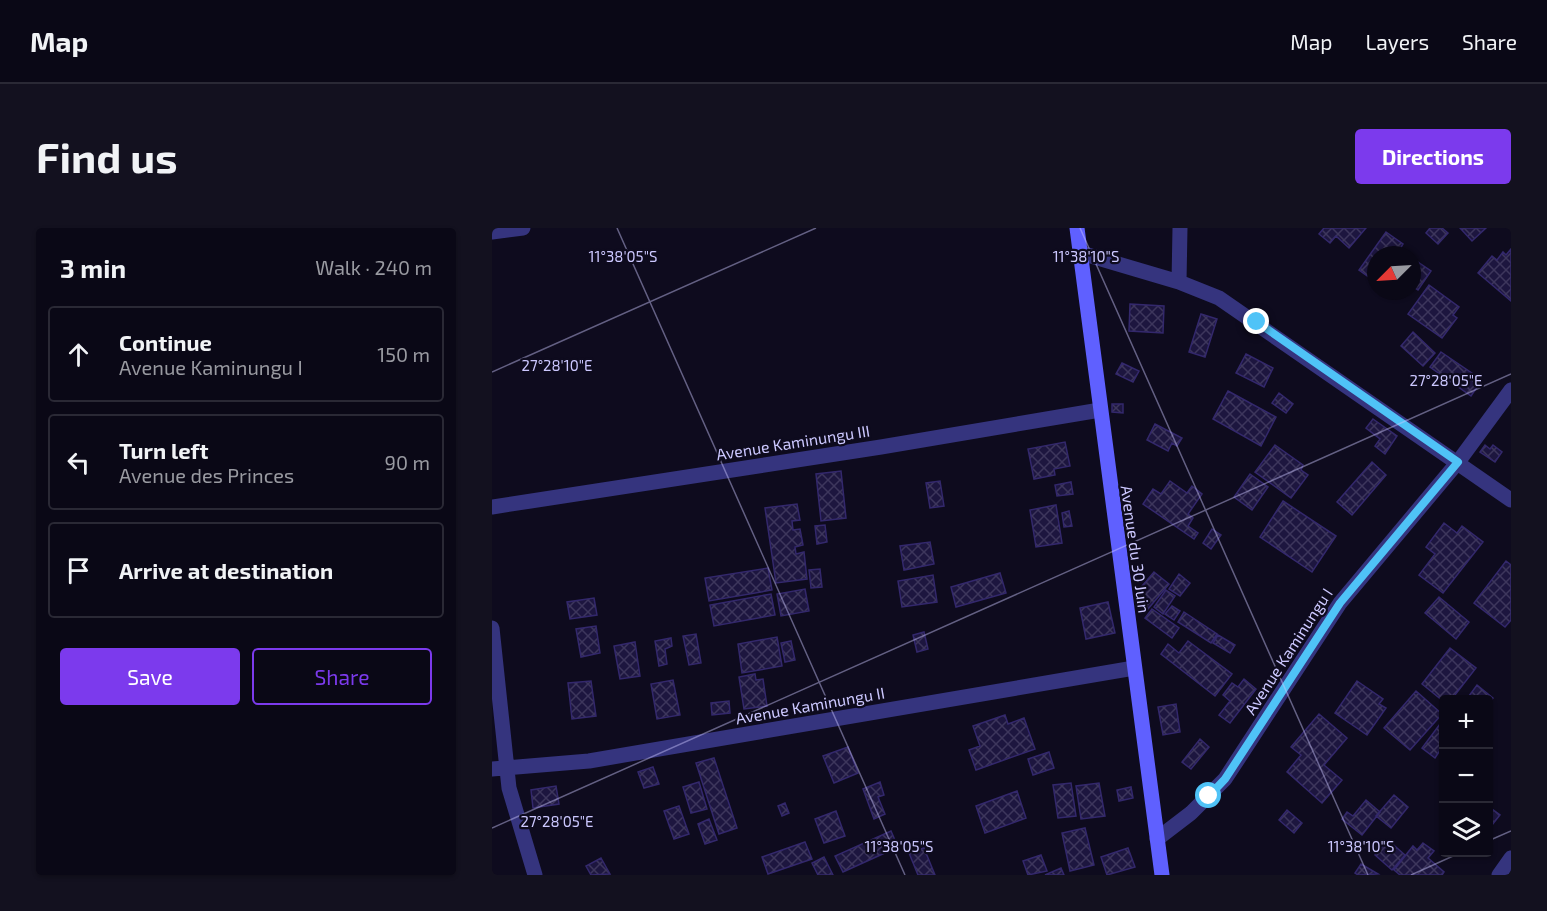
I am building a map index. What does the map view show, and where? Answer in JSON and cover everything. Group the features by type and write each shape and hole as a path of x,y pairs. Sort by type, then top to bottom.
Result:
{"street":[{"path":"492,232 523,228"},
{"name":"Avenue du 30 Juin","path":"1077,228 1162,875"},
{"path":"1179,282 1180,228"},
{"path":"1082,253 1179,282 1219,298 1257,322 1511,500"},
{"name":"Avenue Kaminungu I","path":"1157,839 1191,813 1225,779 1340,603 1458,462 1511,390"},
{"name":"Avenue Kaminungu III","path":"492,507 881,447 1100,410"},
{"path":"492,628 499,768 536,875"},
{"name":"Avenue Kaminungu II","path":"499,768 599,759 1134,668"},
{"path":"1499,875 1511,858"}],"building":[{"path":"1324,228 1366,228 1349,248 1336,236 1330,243 1319,234"},
{"path":"1430,228 1442,228 1448,233 1438,244 1426,233"},
{"path":"1460,228 1486,228 1472,241"},
{"path":"1386,232 1403,244 1402,246 1376,246"},
{"path":"1511,249 1511,301 1478,273 1492,256 1497,260 1503,252 1506,255"},
{"path":"1367,259 1367,276 1359,270"},
{"path":"1421,264 1431,271 1421,286"},
{"path":"1429,285 1459,307 1453,315 1457,318 1442,338 1408,314 1418,300 1421,300 1421,296"},
{"path":"1130,304 1164,306 1163,333 1129,331"},
{"path":"1201,314 1217,319 1205,357 1189,352"},
{"path":"1413,332 1435,353 1423,366 1401,346"},
{"path":"1441,352 1482,380 1471,396 1430,367"},
{"path":"1246,354 1273,368 1264,387 1236,373"},
{"path":"1122,363 1139,371 1133,382 1116,374"},
{"path":"1228,391 1276,417 1261,446 1213,419"},
{"path":"1279,393 1293,404 1286,413 1272,403"},
{"path":"1112,404 1123,404 1123,413 1112,412"},
{"path":"1373,419 1397,436 1385,454 1375,446 1380,439 1366,428"},
{"path":"1155,424 1182,438 1177,446 1172,443 1168,451 1147,440"},
{"path":"1065,442 1070,466 1054,469 1055,475 1034,479 1028,449"},
{"path":"1275,445 1303,465 1301,470 1308,475 1291,498 1255,472"},
{"path":"1485,445 1490,449 1493,445 1502,452 1495,462 1480,452"},
{"path":"1372,462 1386,475 1352,515 1337,502"},
{"path":"841,471 846,518 821,521 816,474"},
{"path":"1250,474 1268,487 1252,510 1234,497"},
{"path":"940,481 944,506 930,508 926,483"},
{"path":"1170,481 1187,493 1192,486 1202,494 1188,514 1193,518 1188,526 1198,533 1194,539 1143,504 1153,489 1161,494"},
{"path":"1071,482 1073,494 1057,496 1055,485"},
{"path":"1283,501 1336,536 1312,572 1260,537"},
{"path":"797,504 800,520 792,521 793,530 800,529 803,545 795,547 796,554 804,552 807,579 776,583 765,508"},
{"path":"1056,505 1062,543 1036,547 1030,510"},
{"path":"1069,511 1072,526 1064,527 1062,513"},
{"path":"1444,523 1457,533 1462,526 1483,542 1443,593 1419,575 1435,554 1426,547"},
{"path":"825,525 827,542 817,544 815,526"},
{"path":"1212,529 1221,535 1211,549 1203,543"},
{"path":"930,542 934,564 904,570 900,546"},
{"path":"1506,561 1511,565 1511,620 1505,627 1474,603"},
{"path":"768,568 772,590 709,601 705,578"},
{"path":"820,569 822,587 811,588 809,570"},
{"path":"1154,572 1169,584 1148,609 1138,601 1142,596 1137,592"},
{"path":"1000,573 1006,593 956,607 951,587"},
{"path":"1179,574 1190,583 1180,596 1169,589"},
{"path":"933,575 937,602 902,607 898,581"},
{"path":"805,589 809,611 781,616 777,594"},
{"path":"1166,590 1175,596 1163,614 1154,607"},
{"path":"771,594 775,615 714,626 710,605"},
{"path":"1439,597 1469,622 1456,639 1425,613"},
{"path":"594,598 597,615 570,619 567,602"},
{"path":"1108,602 1115,633 1086,639 1080,608"},
{"path":"1172,606 1180,611 1174,620 1165,614"},
{"path":"1152,609 1179,628 1172,638 1145,618"},
{"path":"1184,612 1217,634 1211,643 1178,622"},
{"path":"596,626 600,653 581,657 576,629"},
{"path":"924,632 928,649 917,652 913,635"},
{"path":"696,634 701,663 689,665 683,636"},
{"path":"1218,635 1235,645 1230,653 1213,643"},
{"path":"777,637 782,666 742,673 738,644"},
{"path":"671,638 672,646 665,649 667,664 659,666 655,641"},
{"path":"791,641 795,660 785,662 781,643"},
{"path":"1188,641 1232,674 1215,696 1161,654 1168,644 1179,653"},
{"path":"635,642 640,676 620,679 614,646"},
{"path":"1450,648 1476,668 1455,695 1439,695 1439,698 1422,684"},
{"path":"755,674 756,680 763,679 767,706 744,709 739,677"},
{"path":"1244,679 1256,689 1230,723 1219,715 1230,701 1223,695 1232,683 1238,687"},
{"path":"673,680 680,715 657,719 651,684"},
{"path":"591,681 596,716 572,719 568,683"},
{"path":"1357,681 1383,699 1379,704 1386,708 1367,735 1335,713"},
{"path":"1477,685 1489,695 1470,695"},
{"path":"1416,691 1439,711 1439,717 1410,750 1384,728"},
{"path":"729,701 730,713 712,715 711,703"},
{"path":"1176,704 1180,732 1163,735 1158,707"},
{"path":"1319,714 1347,738 1324,765 1342,780 1322,803 1287,772 1301,755 1291,747"},
{"path":"1005,715 1008,724 1024,718 1035,749 976,770 969,750 980,746 973,726"},
{"path":"1439,725 1439,752 1435,758 1422,748"},
{"path":"1200,739 1209,747 1191,769 1182,762"},
{"path":"848,747 858,773 834,783 823,756"},
{"path":"1049,752 1054,768 1033,775 1028,759"},
{"path":"714,758 737,828 719,834 696,763"},
{"path":"653,767 659,784 644,788 638,772"},
{"path":"699,782 707,809 691,813 683,787"},
{"path":"880,782 884,795 878,797 885,814 874,819 863,789"},
{"path":"1071,783 1076,816 1058,818 1053,785"},
{"path":"1099,783 1105,816 1081,819 1076,786"},
{"path":"556,786 559,804 533,808 531,790"},
{"path":"1131,787 1133,798 1119,801 1117,790"},
{"path":"1017,791 1026,818 985,833 976,806"},
{"path":"1394,795 1408,807 1391,828 1376,816"},
{"path":"1366,800 1380,812 1362,835 1342,819 1347,812 1353,816"},
{"path":"785,803 789,813 782,816 778,806"},
{"path":"679,806 689,834 674,839 664,811"},
{"path":"1287,810 1302,823 1294,833 1279,820"},
{"path":"1493,810 1500,815 1493,824"},
{"path":"836,811 845,836 824,843 815,819"},
{"path":"709,819 717,840 705,844 698,824"},
{"path":"1085,828 1094,865 1070,871 1062,833"},
{"path":"891,831 898,847 843,872 835,856"},
{"path":"1388,840 1405,855 1392,870 1375,855"},
{"path":"805,842 812,859 768,874 762,857"},
{"path":"1423,843 1434,851 1428,858 1444,872 1442,875 1400,875 1394,870 1413,846 1417,850"},
{"path":"924,848 935,875 918,875 909,853"},
{"path":"1128,848 1135,867 1107,875 1101,857"},
{"path":"1041,855 1047,871 1028,875 1023,861"},
{"path":"824,857 833,875 818,875 812,863"},
{"path":"601,858 610,874 591,875 586,866"},
{"path":"1361,864 1378,874 1358,875 1355,873"},
{"path":"1061,868 1064,875 1045,875"}],"route":[{"path":"1209,796 1225,779 1340,603 1458,462 1257,322"}]}
